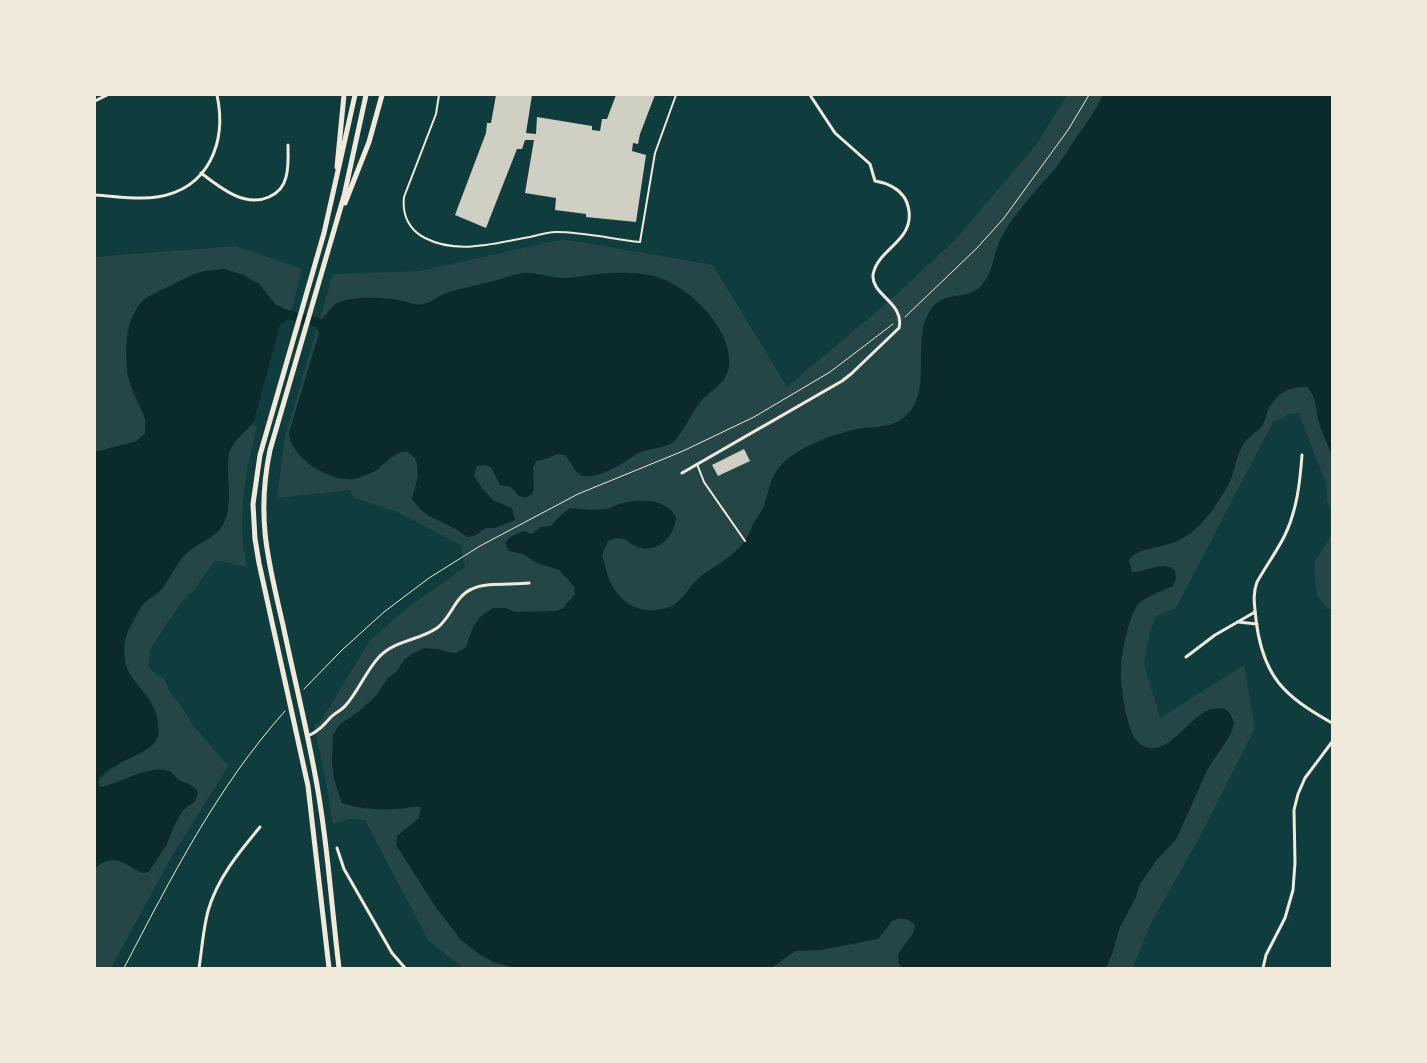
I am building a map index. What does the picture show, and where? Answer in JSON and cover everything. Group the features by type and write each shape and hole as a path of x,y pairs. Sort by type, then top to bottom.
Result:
{"highway":[{"path":"334,191 344,95"},
{"path":"329,968 308,786 258,557 254,522 254,491 260,455 302,311 334,191 355,95"},
{"path":"338,968 321,810 307,736 266,550 263,514 265,476 270,450 311,314 348,181 366,95"},
{"path":"332,237 366,149 382,95"}],"street":[{"path":"95,102 108,95"},
{"path":"95,195 145,198 163,196 181,189 202,173 212,158 220,134 221,116 218,95"},
{"path":"682,473 842,381 898,328 900,323 896,311 874,284 873,278 879,262 908,227 910,218 907,201 900,191 892,186 875,181 870,164 835,132 810,95"},
{"path":"202,173 239,197 253,200 267,198 278,191 286,180 288,146"},
{"path":"1302,455 1292,518 1279,546 1257,582 1254,594 1255,612 1265,658 1276,679 1292,698 1332,723"},
{"path":"307,736 320,730 333,715 346,705 372,666 385,651 396,644 431,632 438,627 469,590 490,585 529,583"},
{"path":"1186,658 1209,639 1255,612"},
{"path":"1237,622 1257,624"},
{"path":"1263,968 1266,954 1285,918 1292,890 1295,863 1294,815 1298,794 1305,778 1332,742"},
{"path":"199,968 207,913 216,890 224,873 260,827"},
{"path":"337,848 344,869 392,953 405,968"}],"lane":[{"path":"439,95 436,114 404,197 403,207 410,226 418,234 442,245 459,247 487,245 554,232 640,242 655,153 676,95"},
{"path":"697,464 704,482 745,541"}],"path":[{"path":"904,318 967,258 995,228 1064,135 1089,95"},
{"path":"308,685 342,650 384,612 429,578 480,546 560,502 683,451 754,417 830,372 897,322"},
{"path":"124,968 214,804 244,760 281,715"}],"shaded area":[{"path":"1067,95 1332,95 1332,512 1327,501 1326,484 1299,413 1290,414 1273,422 1176,608 1156,616 1149,634 1144,664 1160,718 1244,665 1255,728 1203,831 1151,923 1133,968 463,968 428,940 365,820 349,819 333,824 314,725 320,723 370,640 406,609 465,567 461,545 395,511 354,498 350,490 277,498 285,437 333,274 421,271 563,239 713,265 787,387 887,303 955,240 1037,144"},
{"path":"1103,95 1332,95 1332,457 1318,421 1315,400 1311,391 1307,387 1289,389 1275,399 1261,427 1244,443 1229,484 1206,519 1193,531 1177,541 1138,553 1129,560 1132,572 1165,566 1175,571 1176,579 1173,586 1139,603 1135,608 1126,634 1121,662 1121,684 1126,714 1134,737 1145,747 1157,748 1172,740 1194,720 1212,709 1224,708 1229,712 1234,722 1231,734 1207,770 1177,838 1156,861 1140,884 1136,897 1119,929 1113,952 1106,968 902,968 898,956 914,931 915,925 909,920 900,918 892,921 878,939 821,950 795,951 771,968 516,968 493,962 479,954 461,940 435,906 396,845 397,836 419,818 421,807 376,809 356,807 342,803 334,780 332,762 333,735 339,725 376,696 387,679 397,671 404,660 414,653 424,648 456,653 466,647 473,627 480,617 493,608 505,608 514,612 556,611 563,608 575,594 574,586 559,570 537,563 523,554 509,551 505,543 510,537 524,531 531,534 541,527 550,526 570,508 601,510 627,502 643,500 665,506 676,517 673,530 666,540 648,549 636,546 623,538 614,539 608,541 603,551 603,556 610,581 624,601 647,610 666,608 681,599 698,579 730,556 741,545 764,506 775,474 789,458 817,442 838,434 857,429 890,425 903,419 915,403 919,390 922,335 925,321 931,309 942,300 974,291 980,287 988,277 998,244 1007,228 1026,202 1058,165 1094,112"},
{"path":"236,246 302,269 291,312 275,304 268,295 174,284 142,301 132,317 127,332 126,352 128,375 133,394 146,420 145,434 137,441 95,452 95,257"},
{"path":"225,269 243,275 259,284 275,304 284,309 322,319 337,303 343,301 358,298 376,298 423,304 446,293 523,273 564,278 619,273 654,276 682,289 696,301 719,328 726,344 729,359 727,374 722,382 701,401 674,441 666,446 640,452 607,472 583,476 576,471 565,455 557,454 536,461 533,468 534,488 532,494 525,498 519,496 511,487 500,485 491,467 477,466 474,475 481,487 493,500 512,508 515,520 495,528 486,528 474,536 467,537 456,529 429,516 412,499 418,476 417,464 415,458 408,452 399,453 375,471 361,477 343,479 323,472 296,451 289,433 319,333 316,327 288,319 280,325 254,420 229,453 228,510 221,528 180,560 162,589 141,606 126,637 124,651 126,665 129,673 151,703 156,717 158,737 151,746 110,769 98,781 101,787 146,772 163,770 170,772 179,780 193,786 198,793 195,801 183,810 166,846 149,871 138,871 127,864 113,860 95,868 95,452 137,441 145,434 145,419 128,376 126,358 130,325 138,306 151,295 193,275 204,271"},
{"path":"251,425 257,427 246,479 242,515 242,532 247,567 216,560 194,591 188,594 167,623 150,650 148,666 153,672 164,679 170,692 194,727 228,766 178,845 111,968 95,968 95,868 107,861 113,861 125,863 142,873 149,871 183,809 195,801 193,786 177,779 170,771 147,772 107,786 99,786 100,778 122,762 150,747 159,730 157,715 151,701 129,673 124,650 126,635 144,603 162,588 186,553 222,527 229,499 228,464 230,450 242,432"},
{"path":"1332,533 1332,609 1327,609 1317,595 1315,562"}],"building":[{"path":"496,95 532,95 526,133 536,134 537,117 592,126 592,130 600,131 602,119 607,119 616,95 655,95 638,144 633,143 632,151 646,155 636,222 586,217 586,214 555,210 556,198 525,193 534,140 525,140 522,149 517,149 486,228 455,215 486,133 487,123 491,123"},
{"path":"744,449 750,461 718,476 712,465"}]}
